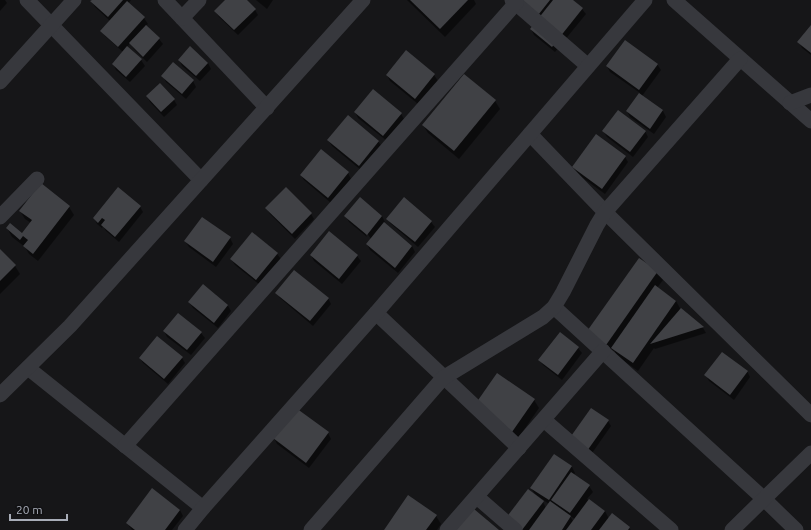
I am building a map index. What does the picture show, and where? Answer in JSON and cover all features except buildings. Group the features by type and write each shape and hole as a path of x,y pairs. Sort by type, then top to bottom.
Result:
{"street":[{"path":"27,0 202,180"},
{"path":"0,82 74,0"},
{"path":"165,0 267,108"},
{"path":"182,18 199,0"},
{"path":"0,395 75,320 363,0"},
{"path":"185,530 202,508 376,313 645,0"},
{"path":"674,0 811,122"},
{"path":"125,446 514,2 588,66"},
{"path":"311,530 443,378 543,317 554,307 605,212 740,59"},
{"path":"790,104 811,95"},
{"path":"530,134 605,212 811,415"},
{"path":"0,217 37,179"},
{"path":"554,307 796,530"},
{"path":"376,313 443,378 519,448"},
{"path":"447,530 603,351"},
{"path":"28,368 202,508"},
{"path":"544,420 671,530"},
{"path":"732,530 811,453"},
{"path":"477,496 515,530"}]}
